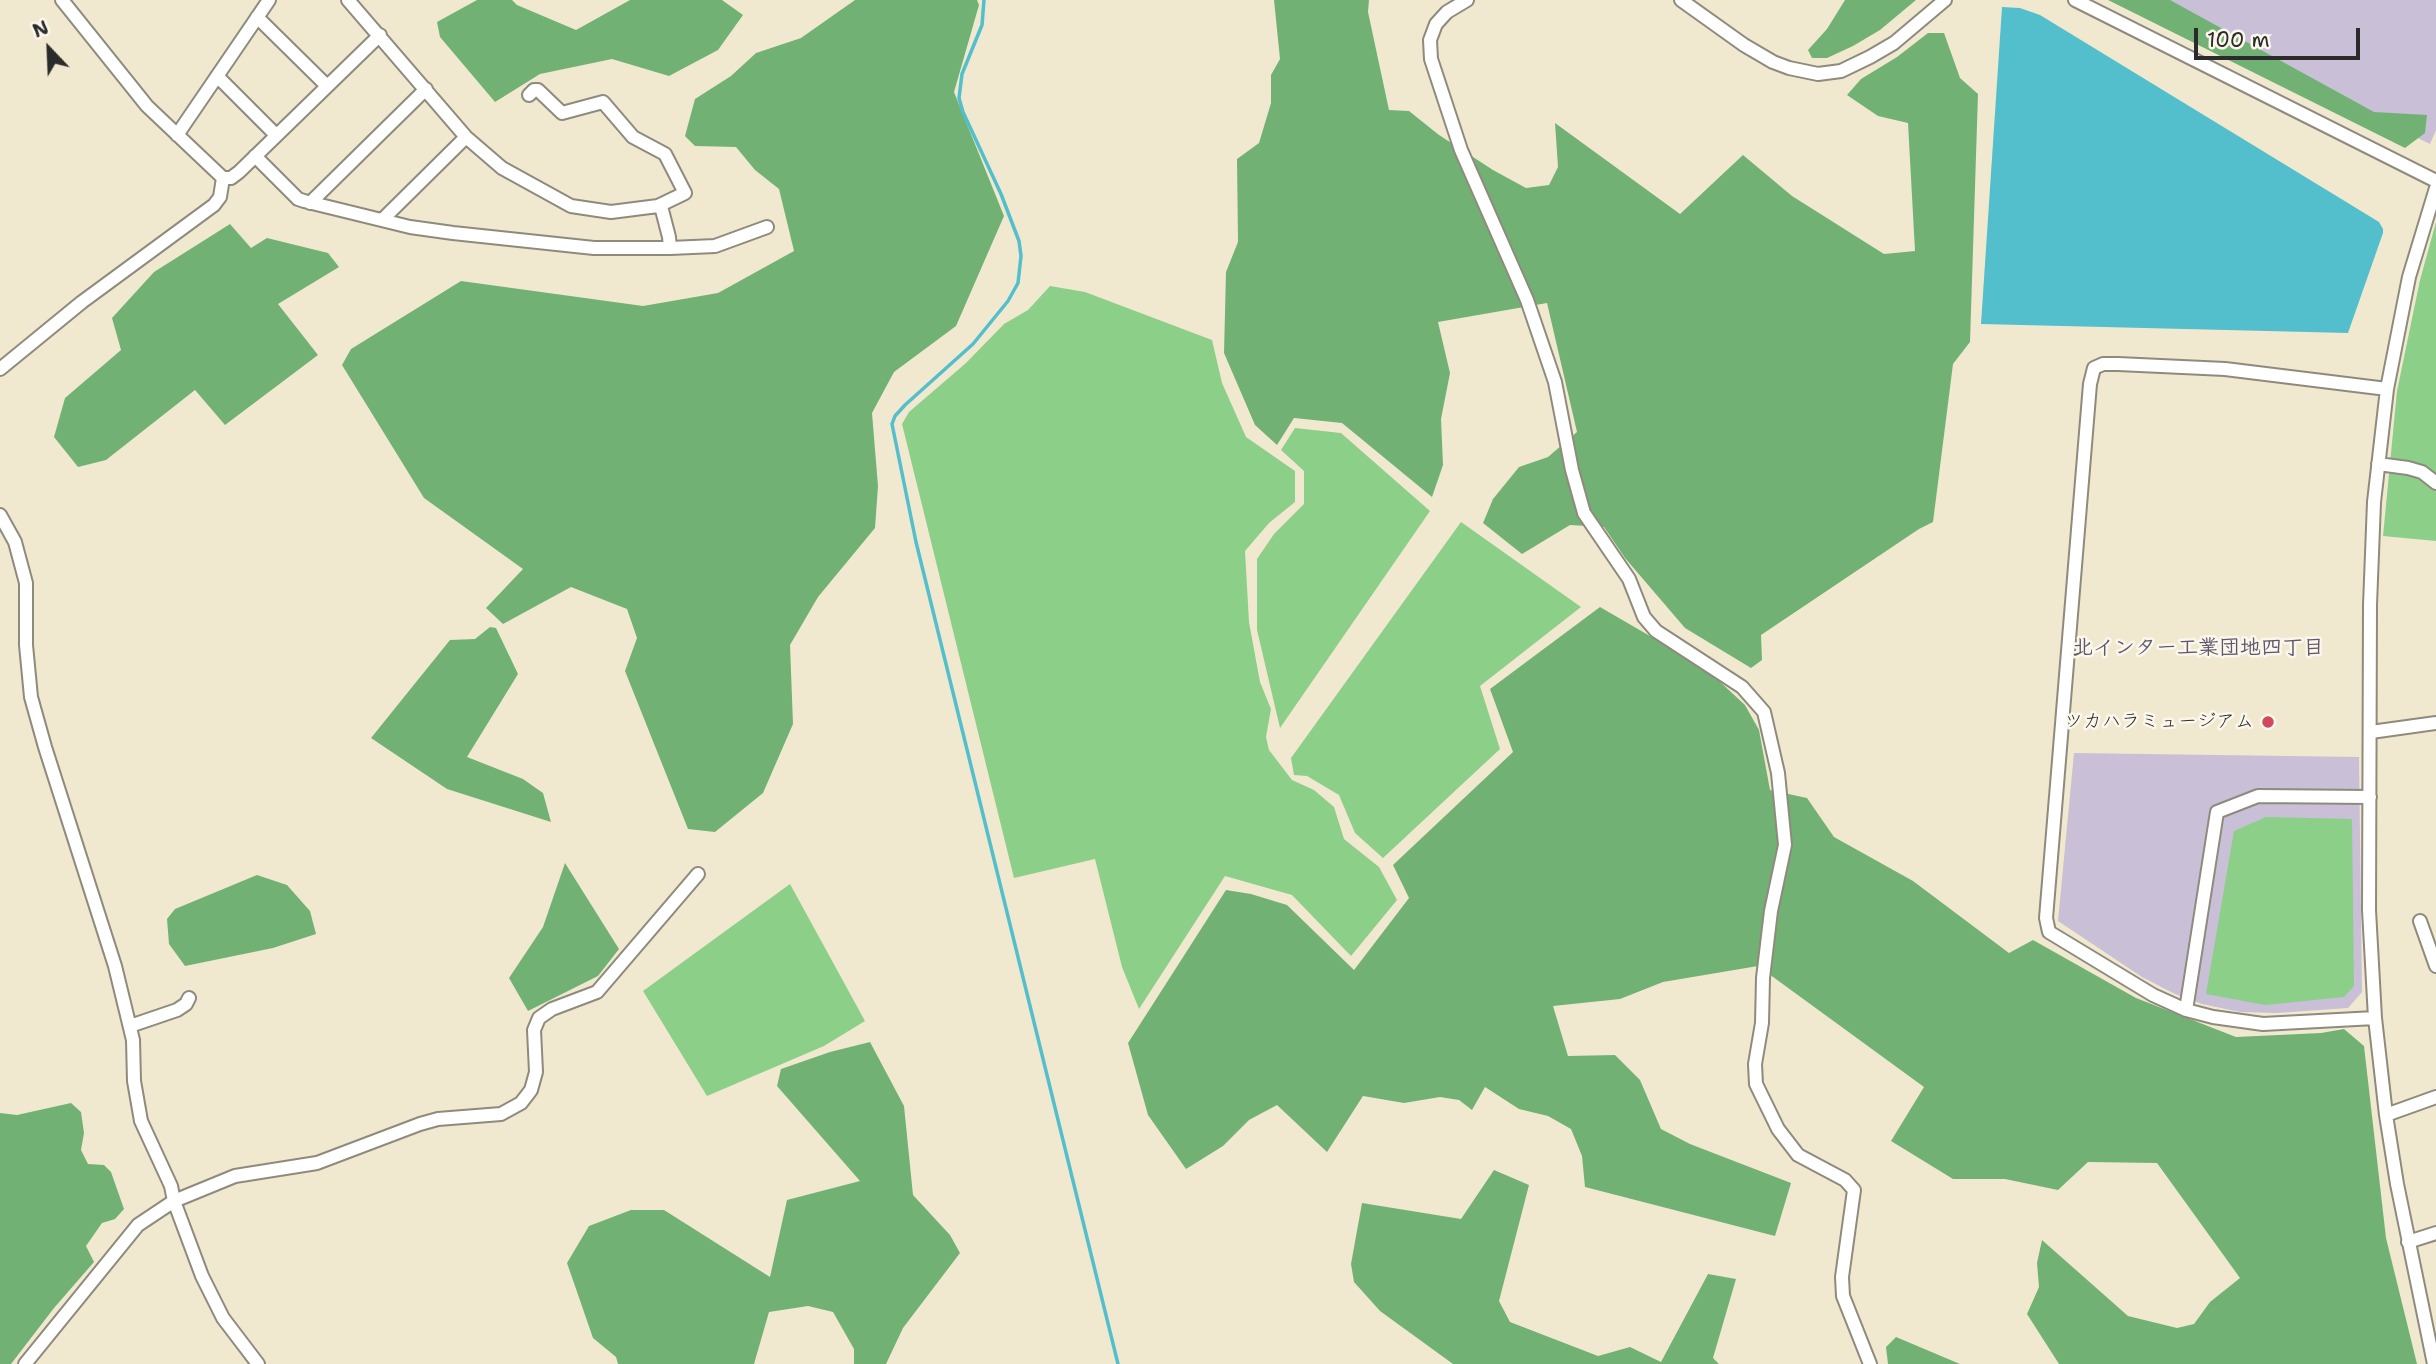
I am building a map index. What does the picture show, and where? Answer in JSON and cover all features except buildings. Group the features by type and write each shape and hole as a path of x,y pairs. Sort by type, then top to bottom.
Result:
{"street":[{"path":"62,0 147,106 223,178 231,178 239,172 380,35"},
{"path":"177,135 269,0"},
{"path":"348,0 466,137 502,168 571,206 611,212 658,206 691,190 668,158 633,137 606,104 562,113 538,90 529,95"},
{"path":"1466,0 1436,23 1430,40 1431,59 1461,150 1527,300 1555,382 1572,470 1584,513 1629,579 1644,617 1656,631 1742,687 1764,712 1778,773 1785,845 1770,911 1763,978 1762,1023 1755,1064 1756,1084 1778,1129 1798,1154 1844,1180 1854,1190 1842,1287 1843,1296 1870,1364"},
{"path":"1681,0 1744,45 1773,62 1818,74 1841,71 1870,57 1894,43 1945,0"},
{"path":"2075,0 2436,181"},
{"path":"257,17 327,85"},
{"path":"217,76 276,135"},
{"path":"310,203 426,89"},
{"path":"382,220 466,137"},
{"path":"255,156 298,199 382,220 453,233 594,248 670,248 715,246 767,227"},
{"path":"0,369 82,302 214,205 220,197 223,178"},
{"path":"2434,1364 2408,1242 2386,1115 2375,1018 2369,910 2370,605 2378,464 2387,389 2409,278 2436,188"},
{"path":"658,206 662,210 670,237 670,248"},
{"path":"2375,1018 2263,1024 2186,1010 2153,995 2049,932 2046,918 2089,397 2094,368 2103,364 2118,364 2225,369 2387,389"},
{"path":"2378,464 2422,472 2436,483"},
{"path":"0,515 15,542 26,583 26,645 31,697 100,916 130,1027 134,1081 141,1121 171,1186 174,1201 212,1297 223,1318 258,1364"},
{"path":"2371,732 2436,723"},
{"path":"2186,1010 2217,811 2258,796 2370,797"},
{"path":"25,1364 138,1225 174,1201 235,1176 317,1163 420,1124 438,1119 501,1114 521,1103 531,1090 536,1072 534,1030 539,1018 552,1009 597,992 698,874"},
{"path":"2420,921 2436,966"},
{"path":"130,1027 177,1010 189,998"},
{"path":"2386,1115 2436,1097"},
{"path":"2408,1242 2436,1233"}],"shaded area":[{"path":"2132,0 2436,0 2436,130 2430,144"},
{"path":"2074,753 2359,757 2362,992 2348,1008 2277,1013 2240,1012 2202,1004 2142,977 2058,921"}],"green space":[{"path":"477,0 512,0 517,5 576,30 630,0 722,0 743,15 718,50 669,76 612,59 540,74 495,102 440,37 437,22"},
{"path":"855,0 977,0 979,5 954,92 1004,216 956,326 894,372 872,413 878,486 875,528 818,597 790,645 793,724 763,793 715,832 688,829 625,671 637,638 627,609 571,587 503,624 486,608 523,569 424,498 342,365 351,349 461,281 643,306 718,293 794,251 779,189 755,170 736,147 695,146 685,136 695,99 731,76 756,53 801,38"},
{"path":"1274,0 1369,0 1368,12 1389,110 1409,111 1439,135 1526,188 1549,185 1558,167 1555,123 1680,214 1743,155 1792,196 1884,254 1915,251 1908,123 1878,116 1847,95 1861,79 1897,57 1928,33 1944,33 1960,78 1978,94 1970,342 1953,364 1933,522 1761,635 1762,660 1751,668 1685,628 1625,558 1604,527 1570,525 1522,554 1483,523 1493,499 1519,467 1548,457 1577,432 1547,303 1438,322 1450,373 1441,419 1443,465 1432,497 1342,423 1294,418 1277,445 1255,425 1224,353 1226,272 1238,242 1237,159 1259,143 1271,103 1271,75 1280,59"},
{"path":"1845,0 1916,0 1880,30 1853,46 1827,58 1812,58 1808,50 1827,29"},
{"path":"2108,0 2170,0 2374,112 2427,115 2425,133 2405,148"},
{"path":"2436,222 2436,541 2383,536 2397,391 2420,280"},
{"path":"230,224 251,248 267,238 328,253 339,267 278,304 318,355 225,425 195,390 106,460 78,467 54,437 65,398 121,350 112,318 154,272"},
{"path":"1050,286 1085,292 1212,340 1222,383 1246,437 1295,471 1295,502 1269,523 1245,551 1249,622 1260,682 1271,709 1266,737 1269,750 1292,780 1314,790 1334,807 1344,839 1379,867 1397,900 1351,956 1292,895 1225,876 1139,1009 1122,967 1095,859 1014,878 902,424 909,412 966,363 1004,324 1028,310"},
{"path":"1295,428 1341,433 1430,511 1280,728 1257,630 1257,559 1274,534 1304,504 1304,471 1281,450"},
{"path":"1461,522 1581,607 1480,686 1500,749 1383,858 1355,833 1339,795 1307,776 1294,775 1291,758"},
{"path":"1600,607 1705,668 1745,705 1759,730 1770,790 1807,798 1834,837 1913,881 2009,953 2033,940 2136,998 2236,1037 2321,1033 2344,1029 2364,1046 2386,1238 2417,1364 2059,1364 2027,1314 2039,1287 2037,1263 2042,1240 2128,1316 2177,1328 2194,1324 2210,1302 2240,1278 2157,1163 2088,1162 2058,1190 2005,1179 1953,1179 1891,1141 1924,1087 1758,966 1663,982 1620,999 1553,1006 1568,1056 1615,1055 1640,1080 1661,1129 1690,1144 1791,1183 1775,1236 1585,1187 1582,1156 1571,1129 1548,1116 1519,1109 1485,1087 1472,1110 1459,1100 1440,1097 1404,1103 1363,1096 1327,1152 1277,1105 1249,1120 1223,1146 1186,1169 1148,1115 1128,1043 1226,890 1287,905 1354,970 1409,898 1393,865 1513,752 1490,689"},
{"path":"490,627 496,628 518,674 467,757 523,779 543,793 551,822 447,789 371,738 450,640 475,639"},
{"path":"2266,817 2352,819 2354,986 2344,997 2265,1005 2206,994 2234,831"},
{"path":"565,863 619,949 598,976 528,1011 509,978 543,927"},
{"path":"257,875 287,885 310,911 316,934 273,948 185,966 169,944 167,919 175,909"},
{"path":"790,884 865,1021 824,1046 707,1096 643,991"},
{"path":"870,1042 904,1106 913,1195 950,1235 960,1253 903,1328 886,1364 854,1364 854,1349 833,1312 808,1306 769,1312 754,1364 618,1364 616,1357 593,1338 567,1263 589,1226 631,1210 664,1210 770,1277 787,1200 860,1181 777,1086 781,1069"},
{"path":"71,1103 81,1112 84,1133 81,1150 88,1164 104,1165 111,1172 124,1209 115,1219 102,1223 86,1246 94,1262 11,1364 0,1364 0,1113 17,1115"},
{"path":"1494,1170 1529,1185 1499,1301 1510,1322 1598,1356 1630,1347 1661,1362 1708,1274 1736,1279 1713,1358 1719,1364 1453,1364 1380,1311 1354,1282 1351,1264 1362,1203 1461,1219"},
{"path":"1896,1337 1960,1364 1888,1364 1886,1347"}],"water":[{"path":"2002,7 2020,8 2040,15 2379,222 2383,233 2348,333 1981,324"}],"waterway":[{"path":"984,0 982,25 962,74 959,98 1019,241 1021,256 1018,283 1008,301 973,344 905,405 892,424 916,542 1118,1364"}],"place":[{"name":"ツカハラミュージアム","path":"2268,722"}],"district":[{"name":"北インター工業団地四丁目","path":"2198,649"}]}
